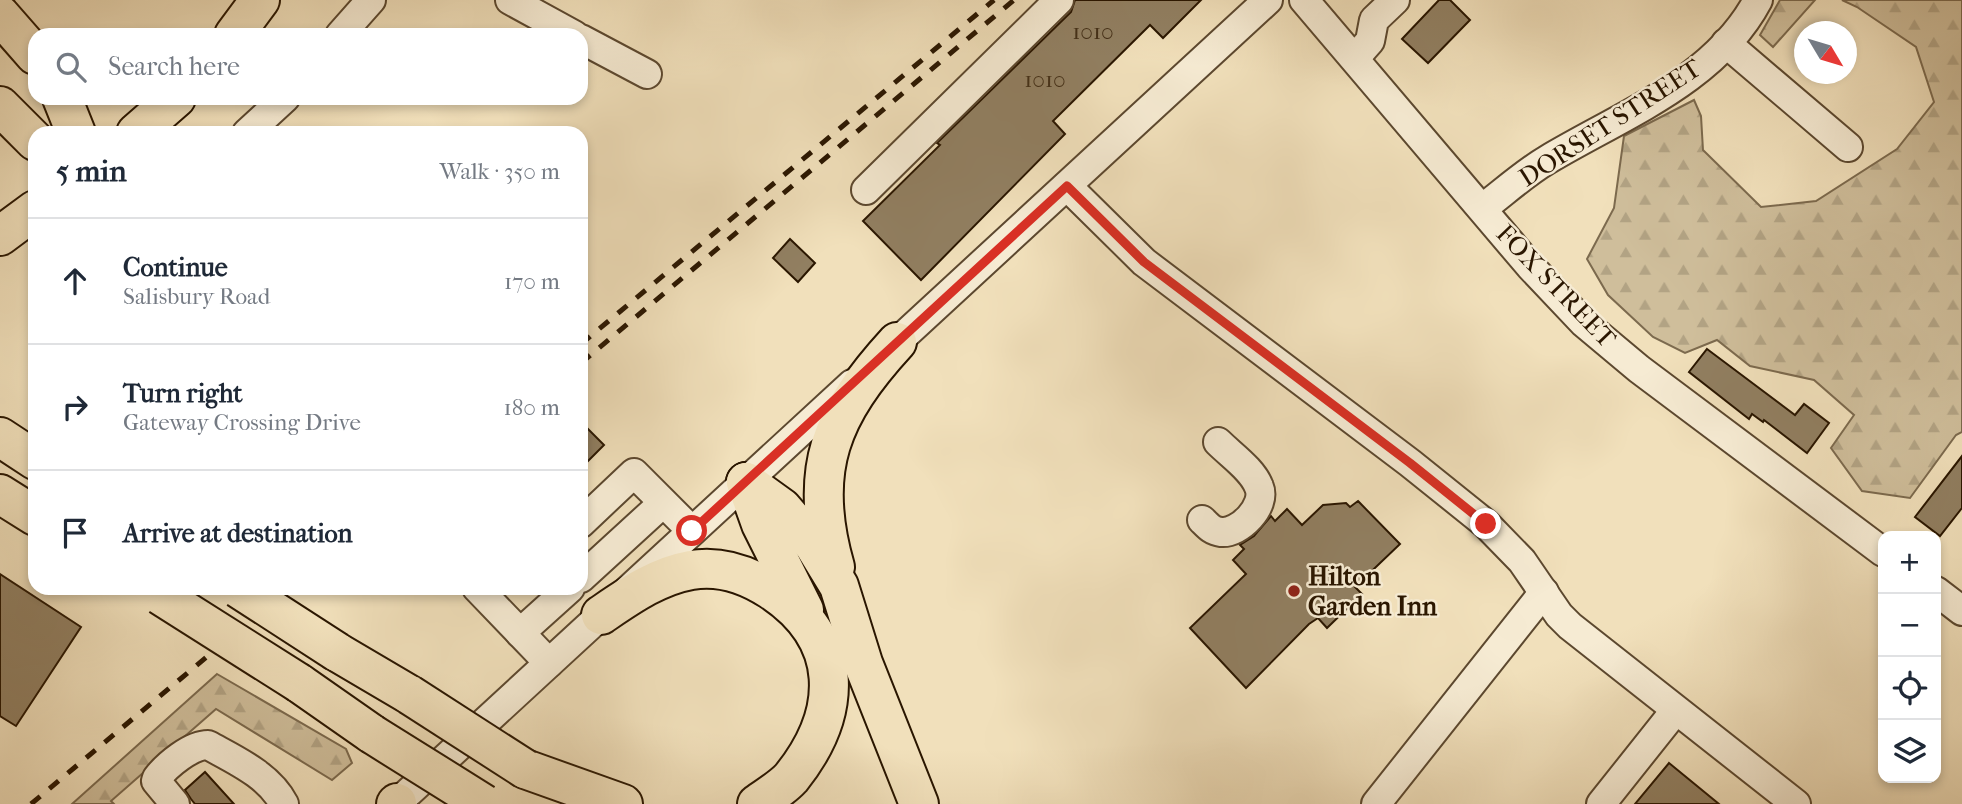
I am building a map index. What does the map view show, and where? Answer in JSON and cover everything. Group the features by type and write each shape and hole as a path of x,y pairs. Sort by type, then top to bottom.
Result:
{"highway":[{"path":"239,28 260,0"},
{"path":"0,15 28,45"},
{"path":"65,105 73,126"},
{"path":"144,126 168,105"},
{"path":"0,106 28,135"},
{"path":"0,236 28,214"},
{"path":"897,342 870,371 835,426 822,479 825,533 839,586 863,663 919,804"},
{"path":"0,437 28,455"},
{"path":"746,482 782,508 814,544 839,586"},
{"path":"746,482 761,524 828,664 829,703 816,740 789,780 757,804"},
{"path":"0,494 28,512"},
{"path":"609,607 643,586 691,570 723,569 754,579 796,609 813,628"},
{"path":"161,595 299,683 372,734 484,804"},
{"path":"248,595 411,695 576,804"},
{"path":"525,769 623,804"}],"street":[{"path":"346,28 372,0"},
{"path":"510,0 561,28"},
{"path":"866,190 1059,0"},
{"path":"396,804 1268,0"},
{"name":"FOX STREET","path":"1304,0 1530,266 1584,323 1639,369 1878,548"},
{"path":"1355,58 1370,41 1374,20 1395,0"},
{"name":"DORSET STREET","path":"1483,208 1544,162 1673,89 1726,43 1758,0"},
{"path":"588,43 647,74"},
{"path":"1726,43 1849,147"},
{"path":"255,126 277,105"},
{"path":"1067,186 1144,262 1410,463 1486,524 1522,561 1559,615 1570,626 1789,802"},
{"path":"1202,520 1213,530 1228,531 1236,528 1254,512 1261,499 1259,485 1218,442"},
{"path":"588,516 634,473 692,531"},
{"path":"588,566 663,503"},
{"path":"588,592 609,607"},
{"path":"1376,804 1544,592"},
{"path":"1940,594 1962,611"},
{"path":"484,595 549,663"},
{"path":"520,633 557,595"},
{"path":"1601,804 1675,711"},
{"path":"175,804 156,781 157,778 187,752 203,744 262,778 284,804"}],"green space":[{"path":"1780,0 1815,0 1773,47 1760,35"},
{"path":"1842,0 1962,0 1962,432 1956,435 1910,498 1862,491 1831,448 1854,415 1814,380 1750,366 1717,340 1685,353 1653,337 1608,295 1587,259 1614,208 1624,136 1694,100 1701,116 1703,150 1761,207 1816,201 1897,149 1934,102 1916,47 1857,7"},
{"path":"217,674 346,749 352,763 332,780 216,709 111,801 114,804 72,804"}],"building":[{"path":"1075,0 1201,0 1163,38 1150,25 1053,121 1065,134 921,280 863,221 940,145 937,143 1071,12"},
{"path":"1439,0 1450,0 1470,20 1428,63 1402,39"},
{"path":"790,239 815,263 798,282 773,258"},
{"path":"1707,349 1795,415 1804,404 1829,423 1807,453 1764,420 1763,422 1752,414 1749,419 1689,372"},
{"path":"588,429 604,445 588,461"},
{"path":"1962,456 1962,508 1941,535 1941,531 1933,531 1915,517"},
{"name":"Hilton Garden Inn","path":"1358,501 1400,544 1355,587 1362,594 1327,628 1318,618 1309,624 1246,688 1190,628 1246,574 1233,560 1244,549 1240,545 1254,536 1271,516 1275,521 1287,509 1302,525 1323,505 1346,503 1350,507"},
{"path":"0,574 28,592 28,595 32,595 81,627 16,726 0,716"},
{"path":"1669,763 1719,804 1635,804"},
{"path":"205,772 234,804 195,804 185,790"}],"railway":[{"path":"588,338 994,0"},
{"path":"588,357 1014,0"},
{"path":"31,804 281,595"}],"place":[{"name":"Hilton Garden Inn","path":"1294,591"}],"route":[{"path":"692,531 1067,186 1144,262 1410,463 1486,524"}]}
